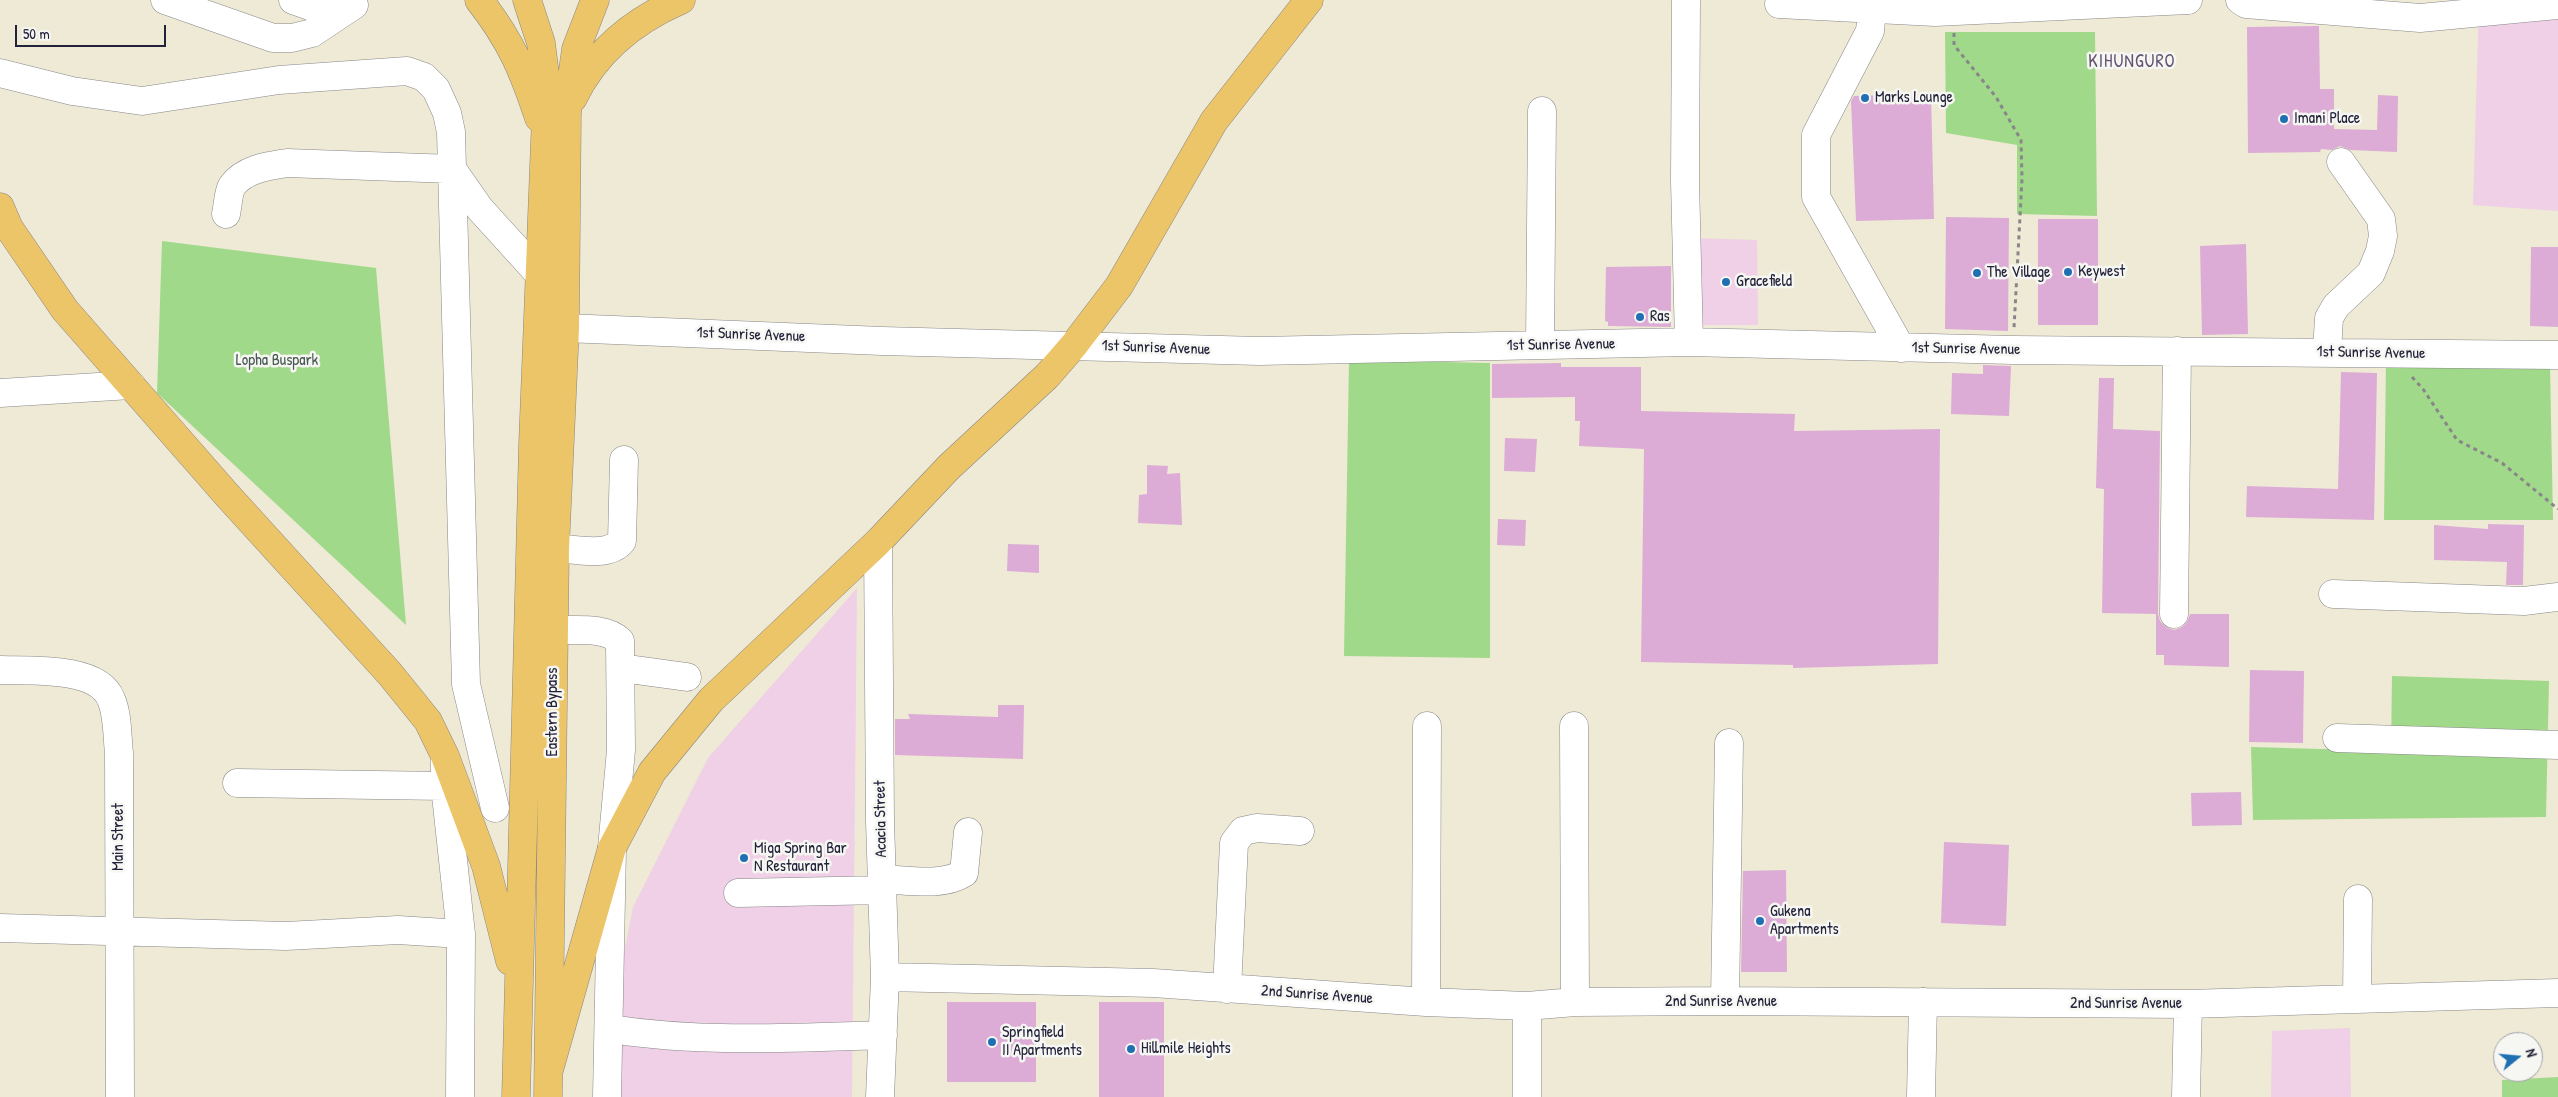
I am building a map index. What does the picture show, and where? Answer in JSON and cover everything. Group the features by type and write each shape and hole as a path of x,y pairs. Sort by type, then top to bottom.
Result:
{"main road":[{"path":"479,0 496,21 516,56 545,138"},
{"name":"Eastern Bypass","path":"516,1097 533,444 546,73 541,43 527,0"},
{"name":"Eastern Bypass","path":"548,1097 555,548 565,328 566,113 576,49 595,0"},
{"path":"566,113 583,79 605,51 628,29 681,0"},
{"path":"549,1070 582,948 612,848 652,772 711,700 878,542 949,467 1047,376 1074,345 1119,286 1214,121 1308,0"},
{"path":"0,207 9,228 65,310 390,674 428,721 444,756 486,866 518,991"}],"street":[{"path":"165,0 272,38 292,38 312,32 357,3"},
{"path":"293,0 327,12 357,3"},
{"path":"1686,0 1685,182 1689,342"},
{"path":"1779,4 1872,4 1952,11 2188,0"},
{"path":"2240,0 2246,4 2411,17 2558,5"},
{"path":"1872,4 1870,31 1816,135 1816,197 1902,348"},
{"path":"0,73 72,91 142,100 279,80 406,71 417,74 431,82 443,101 451,132 466,684 496,808"},
{"path":"1540,345 1542,112"},
{"path":"2327,352 2329,318 2336,306 2371,273 2380,251 2383,236 2381,219 2341,162"},
{"path":"226,214 231,187 241,177 261,167 286,164 452,169"},
{"path":"452,169 480,209 539,274"},
{"name":"1st Sunrise Avenue","path":"565,328 882,341 1259,351 1689,342 2013,350 2558,355"},
{"path":"2174,614 2177,351"},
{"path":"0,393 131,385"},
{"path":"555,548 608,551 617,547 622,541 624,460"},
{"name":"Acacia Street","path":"878,542 882,885 885,977 883,1035 886,1096"},
{"path":"2333,594 2524,601 2558,597"},
{"path":"554,630 604,632 614,635 620,641 621,750 612,848 610,1029 607,1097"},
{"path":"621,668 687,677"},
{"name":"Main Street","path":"0,670 84,676 102,686 111,698 119,753 118,930 120,1097"},
{"path":"1426,1002 1427,726"},
{"path":"1574,726 1575,1002"},
{"path":"2337,738 2558,745"},
{"path":"1725,1001 1729,742"},
{"path":"444,756 445,786 461,934 460,1097"},
{"path":"237,783 445,786"},
{"path":"1227,989 1234,842 1243,831 1257,828 1300,831"},
{"path":"738,893 882,885 956,878 964,873 968,832"},
{"path":"2357,999 2358,899"},
{"path":"0,928 286,936 398,930 461,934"},
{"name":"2nd Sunrise Avenue","path":"885,977 1152,984 1426,1002 1527,1006 1575,1002 1725,1001 2188,1004 2558,993"},
{"path":"1921,1097 1923,1002"},
{"path":"2186,1097 2188,1004"},
{"path":"1527,1006 1527,1097"},
{"path":"610,1029 653,1036 723,1040 883,1035"}],"path":[{"path":"1952,11 1954,45 1996,97 2021,140 2022,179 2013,350"},
{"path":"2389,353 2423,389 2457,440 2502,463 2558,509"}],"shaded area":[{"path":"2479,0 2558,0 2558,211 2473,205"},
{"name":"Gracefield","path":"1695,238 1757,240 1758,325 1696,325"},
{"path":"857,588 852,1097 596,1097 633,907 708,758"},
{"path":"2350,1028 2351,1097 2271,1097 2272,1031"}],"green space":[{"path":"1945,32 2095,32 2097,216 2017,214 2017,145 1946,133"},
{"name":"Lopha Buspark","path":"162,241 376,268 406,625 157,393"},
{"path":"1349,360 1490,363 1490,658 1344,656"},
{"path":"2386,361 2550,366 2553,520 2384,520"},
{"path":"2392,676 2549,681 2546,817 2253,820 2251,747 2391,751"},
{"path":"2558,1077 2558,1097 2502,1097 2502,1082 2543,1082 2543,1078"}],"building":[{"name":"Imani Place","path":"2319,26 2320,89 2334,89 2334,129 2377,130 2378,95 2398,96 2397,152 2351,150 2340,146 2332,150 2321,149 2320,152 2248,153 2247,27"},
{"path":"1931,94 1934,219 1856,221 1851,101 1854,96"},
{"name":"The Village","path":"1946,217 2009,218 2008,331 1945,329"},
{"name":"Keywest","path":"2038,219 2098,219 2098,325 2038,325"},
{"path":"2246,244 2248,334 2202,335 2200,246"},
{"path":"2531,247 2558,247 2558,327 2530,326"},
{"path":"1671,266 1671,327 1608,326 1608,322 1605,321 1606,267"},
{"path":"1561,363 1561,367 1641,367 1641,411 1795,414 1794,431 1940,429 1938,664 1793,668 1793,665 1641,662 1644,449 1579,446 1580,421 1575,421 1575,397 1492,398 1492,364"},
{"path":"1983,365 2011,366 2009,416 1951,414 1952,373 1983,374"},
{"path":"2341,372 2377,373 2374,520 2246,517 2247,486 2338,489"},
{"path":"2099,378 2114,378 2113,429 2160,431 2158,614 2102,613 2104,489 2096,488"},
{"path":"1505,438 1537,439 1535,472 1504,471"},
{"path":"1147,465 1168,466 1167,474 1180,473 1182,525 1138,523 1139,495 1147,494"},
{"path":"1498,519 1526,520 1525,546 1497,545"},
{"path":"2488,524 2524,525 2523,585 2506,585 2507,562 2434,560 2434,525 2488,529"},
{"path":"1008,544 1039,545 1039,573 1007,571"},
{"path":"2156,614 2158,614 2160,621 2166,627 2174,630 2182,627 2187,622 2190,614 2229,614 2229,667 2164,665 2164,655 2156,655"},
{"path":"2250,670 2304,671 2303,743 2249,742"},
{"path":"998,705 1024,705 1023,759 895,755 895,719 910,719 908,714 998,717"},
{"path":"2241,792 2242,825 2192,826 2191,793"},
{"path":"1944,842 2009,845 2006,926 1941,923"},
{"name":"Gukena Apartments","path":"1786,870 1787,972 1741,972 1743,871"},
{"name":"Springfield II Apartments","path":"947,1002 1036,1002 1036,1082 947,1082"},
{"name":"Hillmile Heights","path":"1099,1002 1164,1002 1164,1097 1099,1097"}],"place":[{"name":"Marks Lounge","path":"1865,98"},
{"name":"Imani Place","path":"2284,119"},
{"name":"Keywest","path":"2068,272"},
{"name":"The Village","path":"1977,273"},
{"name":"Gracefield","path":"1726,282"},
{"name":"Ras","path":"1640,317"},
{"name":"Miga Spring Bar N Restaurant","path":"744,858"},
{"name":"Gukena Apartments","path":"1760,921"},
{"name":"Springfield II Apartments","path":"992,1042"},
{"name":"Hillmile Heights","path":"1131,1049"}],"district":[{"name":"KIHUNGURO","path":"2132,62"}]}
